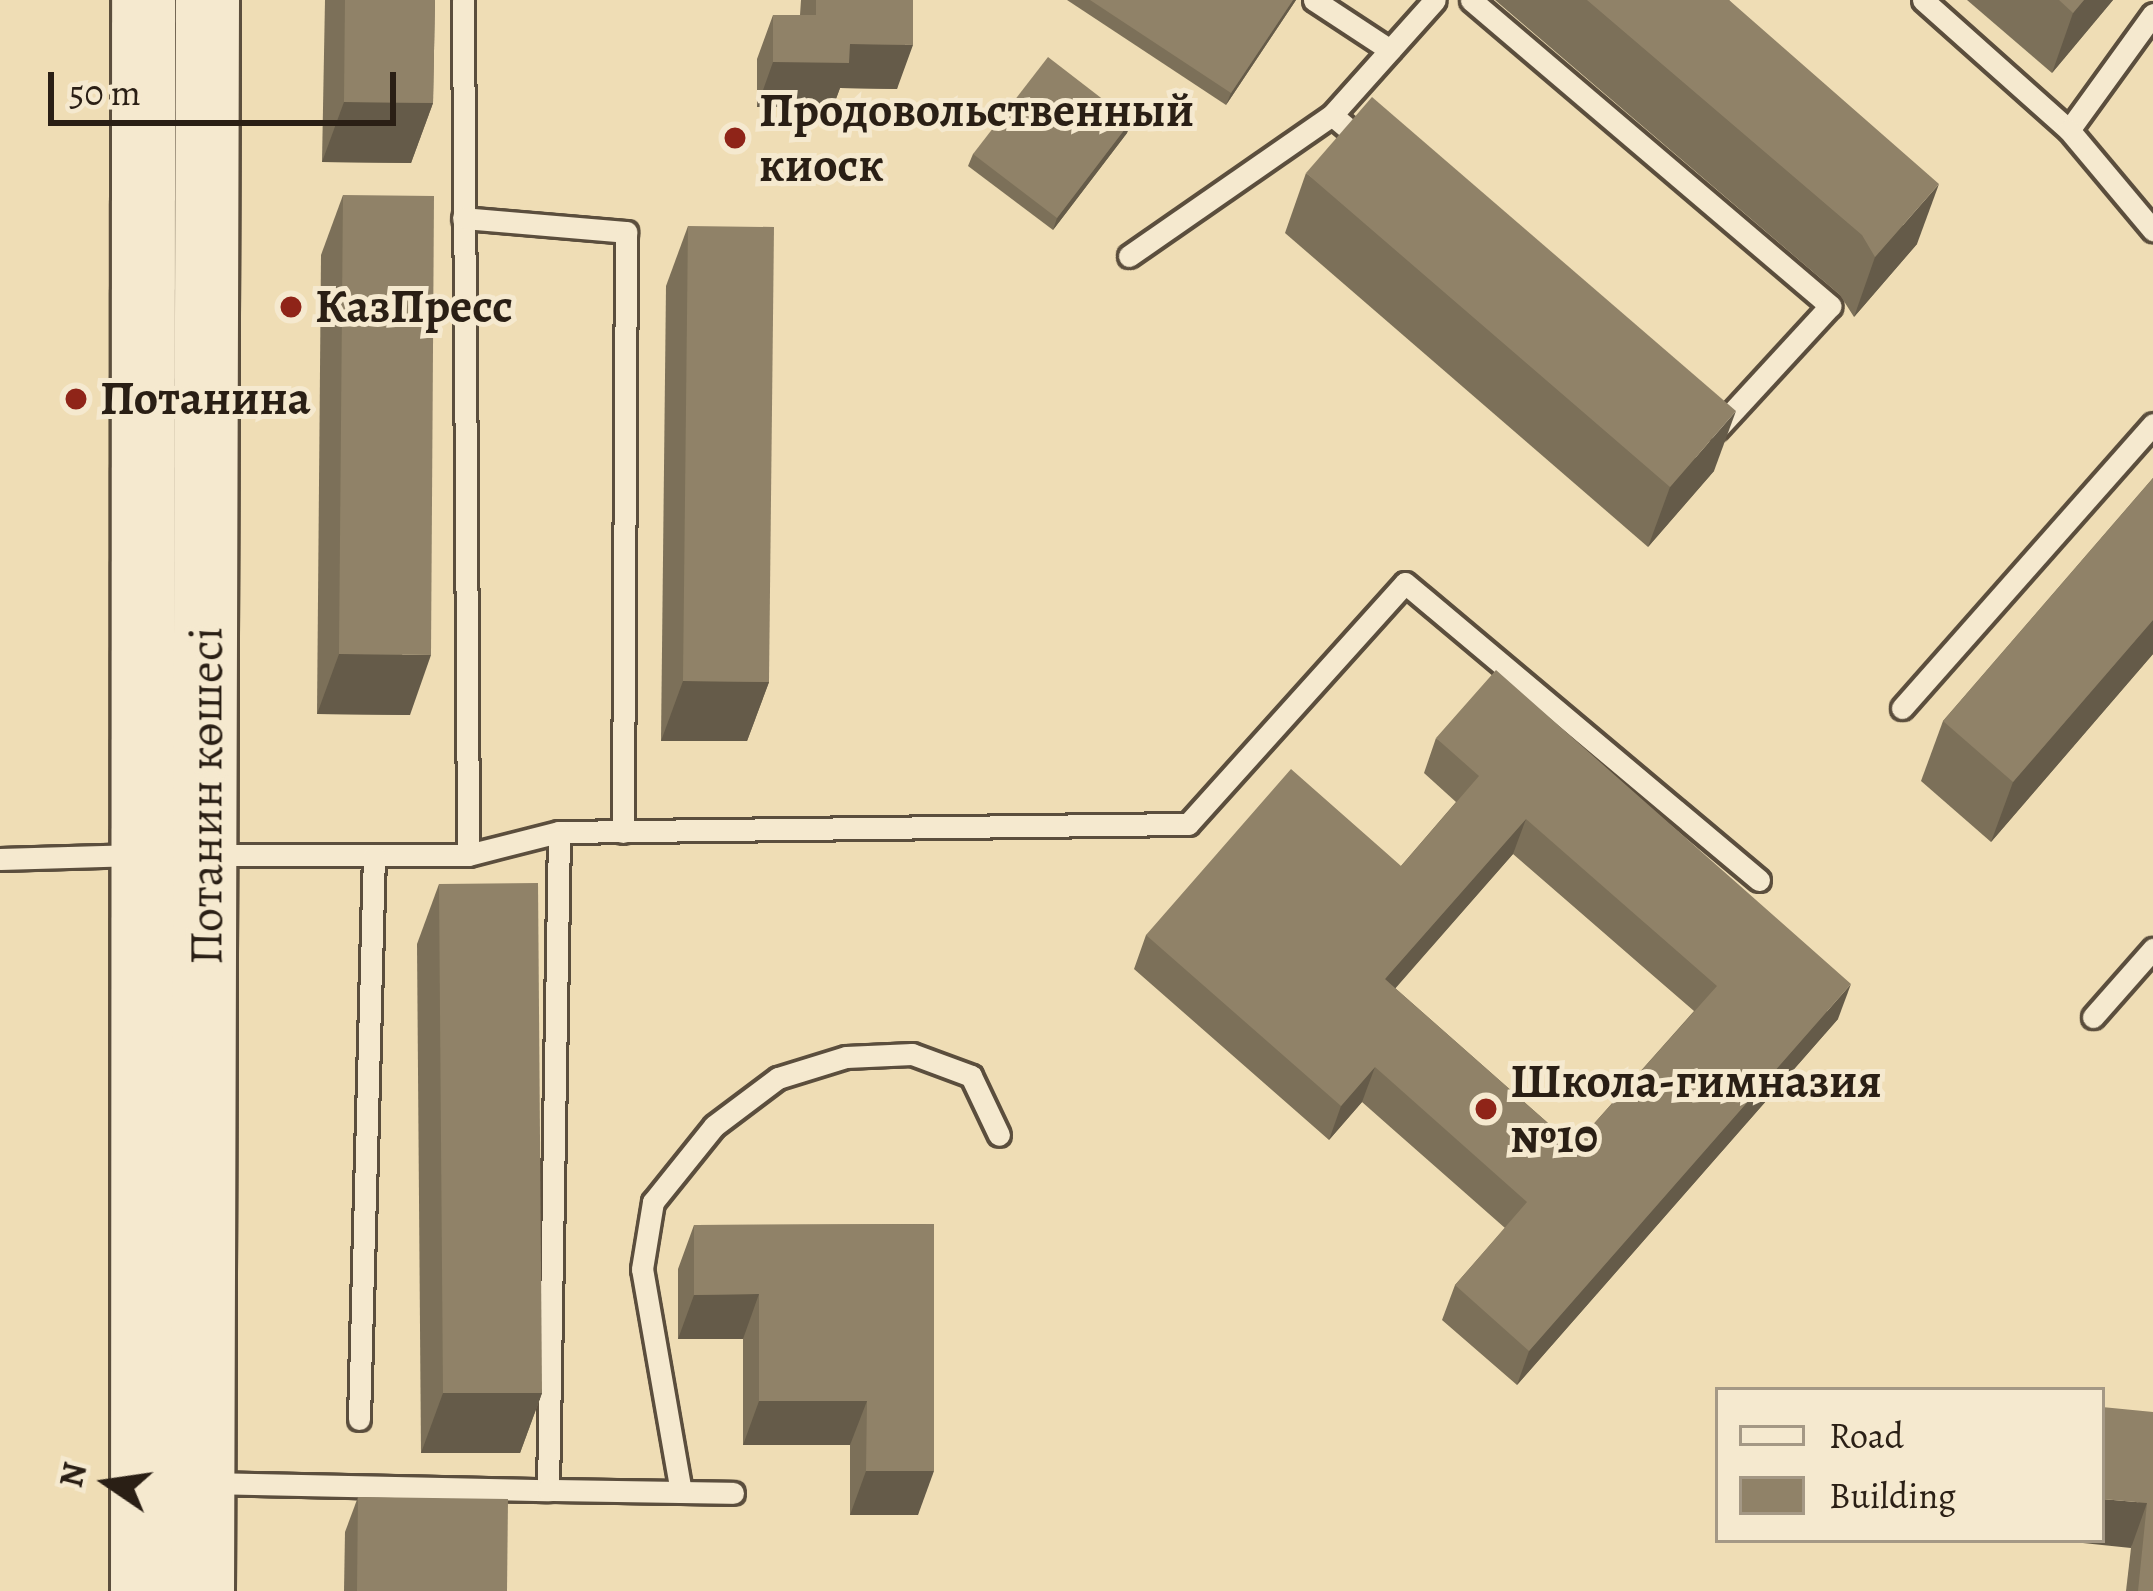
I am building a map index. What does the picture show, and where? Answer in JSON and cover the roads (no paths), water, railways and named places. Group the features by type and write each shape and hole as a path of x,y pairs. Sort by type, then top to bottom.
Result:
{"main road":[{"name":"Потанин көшесі","path":"143,0 202,1591"},
{"name":"Потанин көшесі","path":"142,1591 208,0"}],"lane":[{"path":"463,0 468,855"},
{"path":"1313,0 1390,50"},
{"path":"1129,256 1332,115 1435,0"},
{"path":"1471,0 1830,306 1710,436 1692,421"},
{"path":"1922,0 2069,130 2153,230"},
{"path":"2069,130 2153,14"},
{"path":"1332,115 1386,161"},
{"path":"463,218 626,232 623,832"},
{"path":"1903,709 2153,424"},
{"path":"0,859 468,855 559,832 1188,824 1405,584 1759,880"},
{"path":"548,1490 559,832"},
{"path":"359,1419 374,855"},
{"path":"2093,1017 2153,949"},
{"path":"680,1492 643,1270 652,1202 714,1126 778,1078 846,1058 912,1054 971,1076 999,1135"},
{"path":"200,1482 733,1492"}],"place":[{"name":"Продовольственный киоск","path":"735,138"},
{"name":"КазПресс","path":"291,307"},
{"name":"Потанина","path":"76,399"},
{"name":"Школа-гимназия №10","path":"1486,1109"}]}
